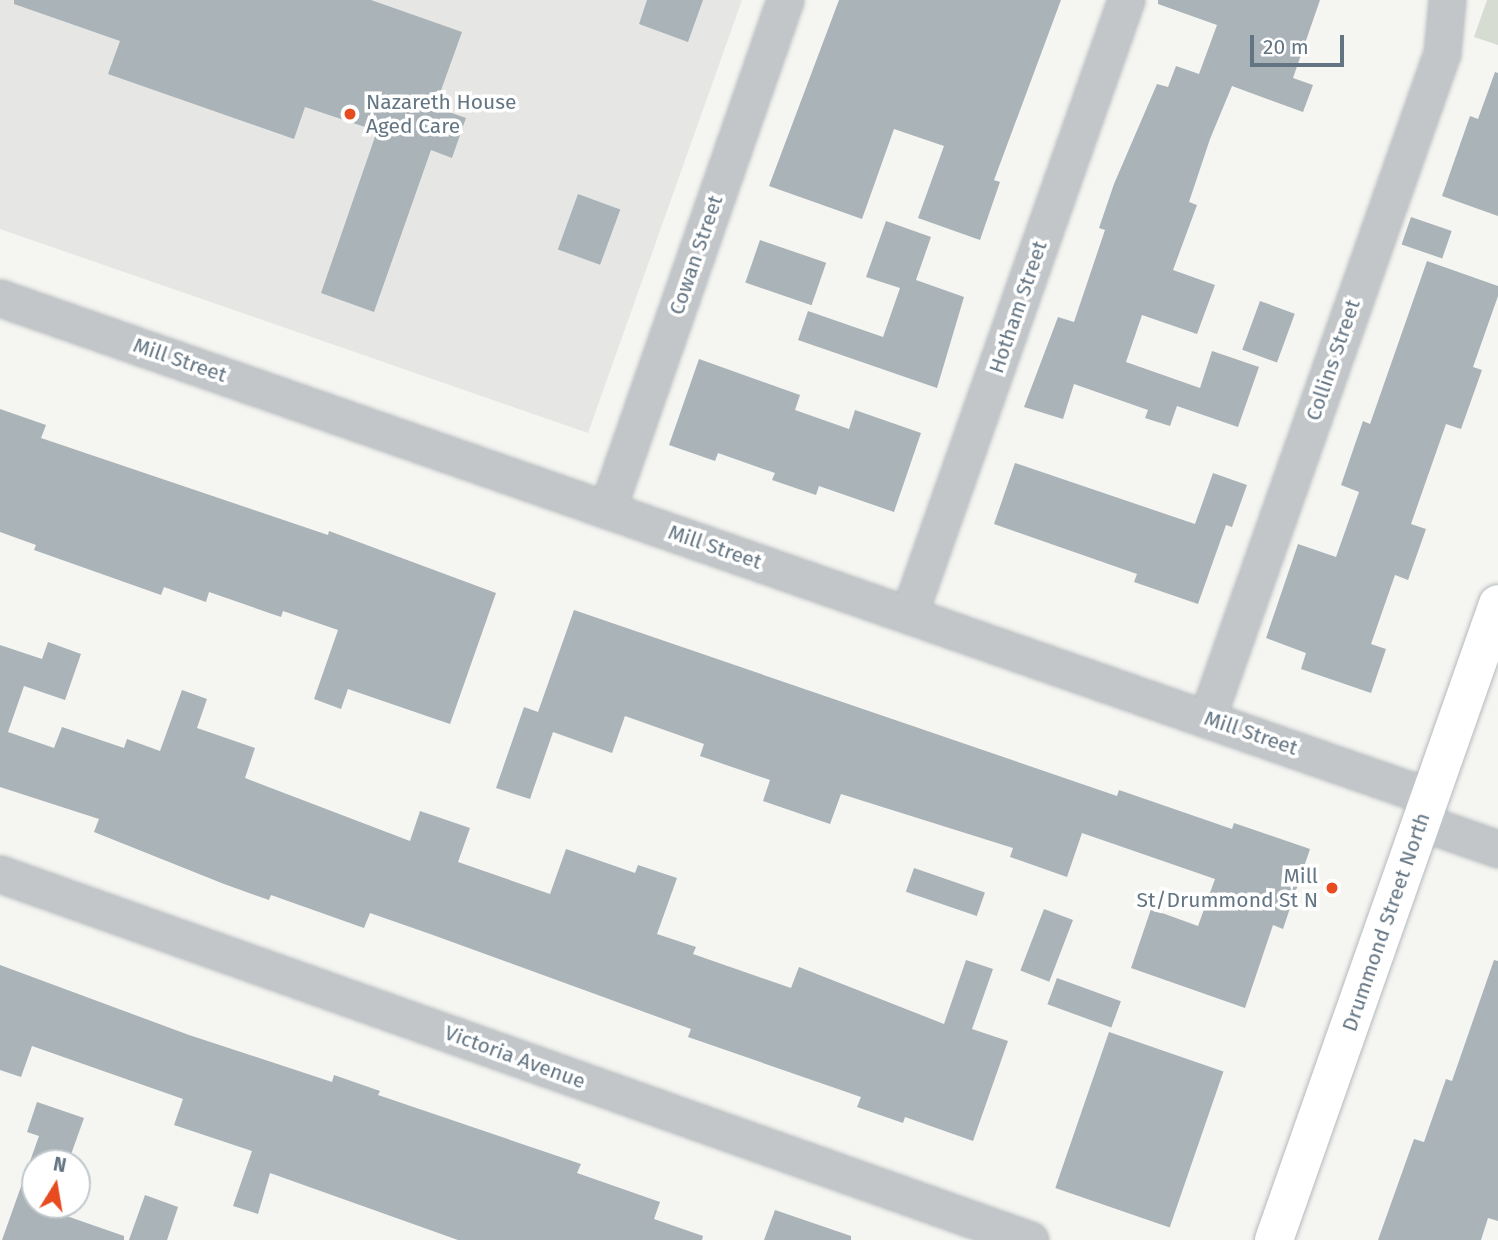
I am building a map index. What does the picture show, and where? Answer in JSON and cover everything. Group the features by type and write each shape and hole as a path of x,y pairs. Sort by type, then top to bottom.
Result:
{"main road":[{"name":"Drummond Street North","path":"1274,1240 1498,604"}],"street":[{"name":"Cowan Street","path":"607,510 785,0"},
{"name":"Hotham Street","path":"909,614 1126,0"},
{"name":"Collins Street","path":"1207,718 1442,53 1447,0"},
{"name":"Mill Street","path":"0,298 1207,718 1425,809 1498,849"},
{"name":"Victoria Avenue","path":"0,874 1030,1240"}],"shaded area":[{"name":"Nazareth House Aged Care","path":"0,0 742,0 588,433 0,229"},
{"path":"1487,0 1498,0 1498,45 1474,37"}],"building":[{"path":"14,0 371,0 462,32 435,107 466,118 452,158 431,150 374,312 321,293 377,131 305,107 294,139 108,74 120,41 14,4"},
{"path":"647,0 703,0 688,42 639,24"},
{"path":"839,0 1061,0 994,180 1000,182 980,240 918,218 944,146 894,129 862,219 769,186"},
{"path":"1158,0 1320,0 1293,78 1313,85 1303,112 1232,86 1210,139 1189,202 1197,205 1173,270 1215,285 1197,334 1142,315 1126,362 1200,388 1212,351 1259,367 1238,427 1177,406 1170,426 1145,418 1148,410 1074,384 1063,419 1024,407 1058,317 1074,322 1105,230 1099,228 1114,184 1157,84 1168,87 1176,66 1199,74 1217,25 1158,4"},
{"path":"1495,72 1498,73 1498,216 1442,196 1470,116 1478,119"},
{"path":"578,194 620,209 600,265 558,249"},
{"path":"1411,217 1452,231 1442,258 1402,244"},
{"path":"886,221 931,237 916,280 964,297 937,388 798,340 808,311 883,337 900,288 866,277"},
{"path":"760,240 826,263 812,305 745,283"},
{"path":"1427,261 1498,286 1498,296 1473,367 1482,370 1461,429 1446,424 1411,524 1426,529 1408,580 1395,575 1371,644 1386,649 1371,693 1301,669 1306,653 1266,638 1298,544 1336,557 1359,492 1341,485 1363,421 1370,424"},
{"path":"1260,301 1295,314 1277,363 1242,350"},
{"path":"699,359 800,395 795,410 849,429 855,410 921,433 894,512 819,486 816,495 772,480 775,473 718,453 715,461 669,445"},
{"path":"0,409 46,425 41,438 328,535 329,531 496,593 450,724 348,689 341,709 314,699 338,630 283,611 281,617 209,592 206,602 164,587 161,595 34,550 36,545 0,532"},
{"path":"1015,463 1195,524 1213,473 1247,485 1232,527 1226,525 1198,604 1134,582 1137,574 994,524"},
{"path":"574,610 1117,796 1119,790 1232,829 1234,823 1310,849 1283,929 1273,925 1245,1008 1131,968 1151,909 1198,926 1215,879 1082,833 1067,877 1010,857 1013,848 841,794 830,824 763,801 770,780 700,756 704,744 625,716 612,753 553,732 530,799 496,788 524,707 538,712"},
{"path":"48,642 81,654 65,700 24,686 8,732 54,748 62,727 124,748 127,739 160,751 182,690 207,699 197,728 255,748 245,778 410,841 420,811 470,828 458,862 550,894 566,849 635,873 638,865 677,878 657,934 696,947 693,954 791,988 799,967 944,1024 966,960 993,969 972,1029 1008,1041 973,1141 905,1117 903,1123 857,1107 861,1097 688,1037 691,1029 370,913 364,928 271,895 269,900 224,884 94,832 99,819 0,787 0,645 42,659"},
{"path":"914,868 985,892 977,916 906,892"},
{"path":"1044,909 1073,920 1049,982 1020,971"},
{"path":"1494,960 1498,961 1498,1221 1488,1218 1481,1240 1378,1240 1414,1139 1424,1142 1446,1079 1452,1081"},
{"path":"0,965 189,1035 332,1082 334,1075 380,1091 378,1095 581,1164 577,1173 660,1202 654,1219 703,1236 702,1240 458,1240 270,1173 258,1214 233,1206 252,1151 174,1125 183,1099 32,1046 21,1077 0,1070"},
{"path":"1057,978 1121,1001 1111,1028 1047,1004"},
{"path":"1109,1032 1223,1071 1170,1227 1055,1188"},
{"path":"37,1102 84,1118 73,1149 34,1149 39,1136 27,1132"},
{"path":"21,1187 21,1219 75,1219 124,1236 124,1240 2,1240"},
{"path":"145,1195 178,1207 167,1240 129,1240"},
{"path":"775,1210 851,1236 851,1240 764,1240"}],"place":[{"name":"Nazareth House Aged Care","path":"350,114"},
{"name":"Mill St/Drummond St N","path":"1332,888"}]}
